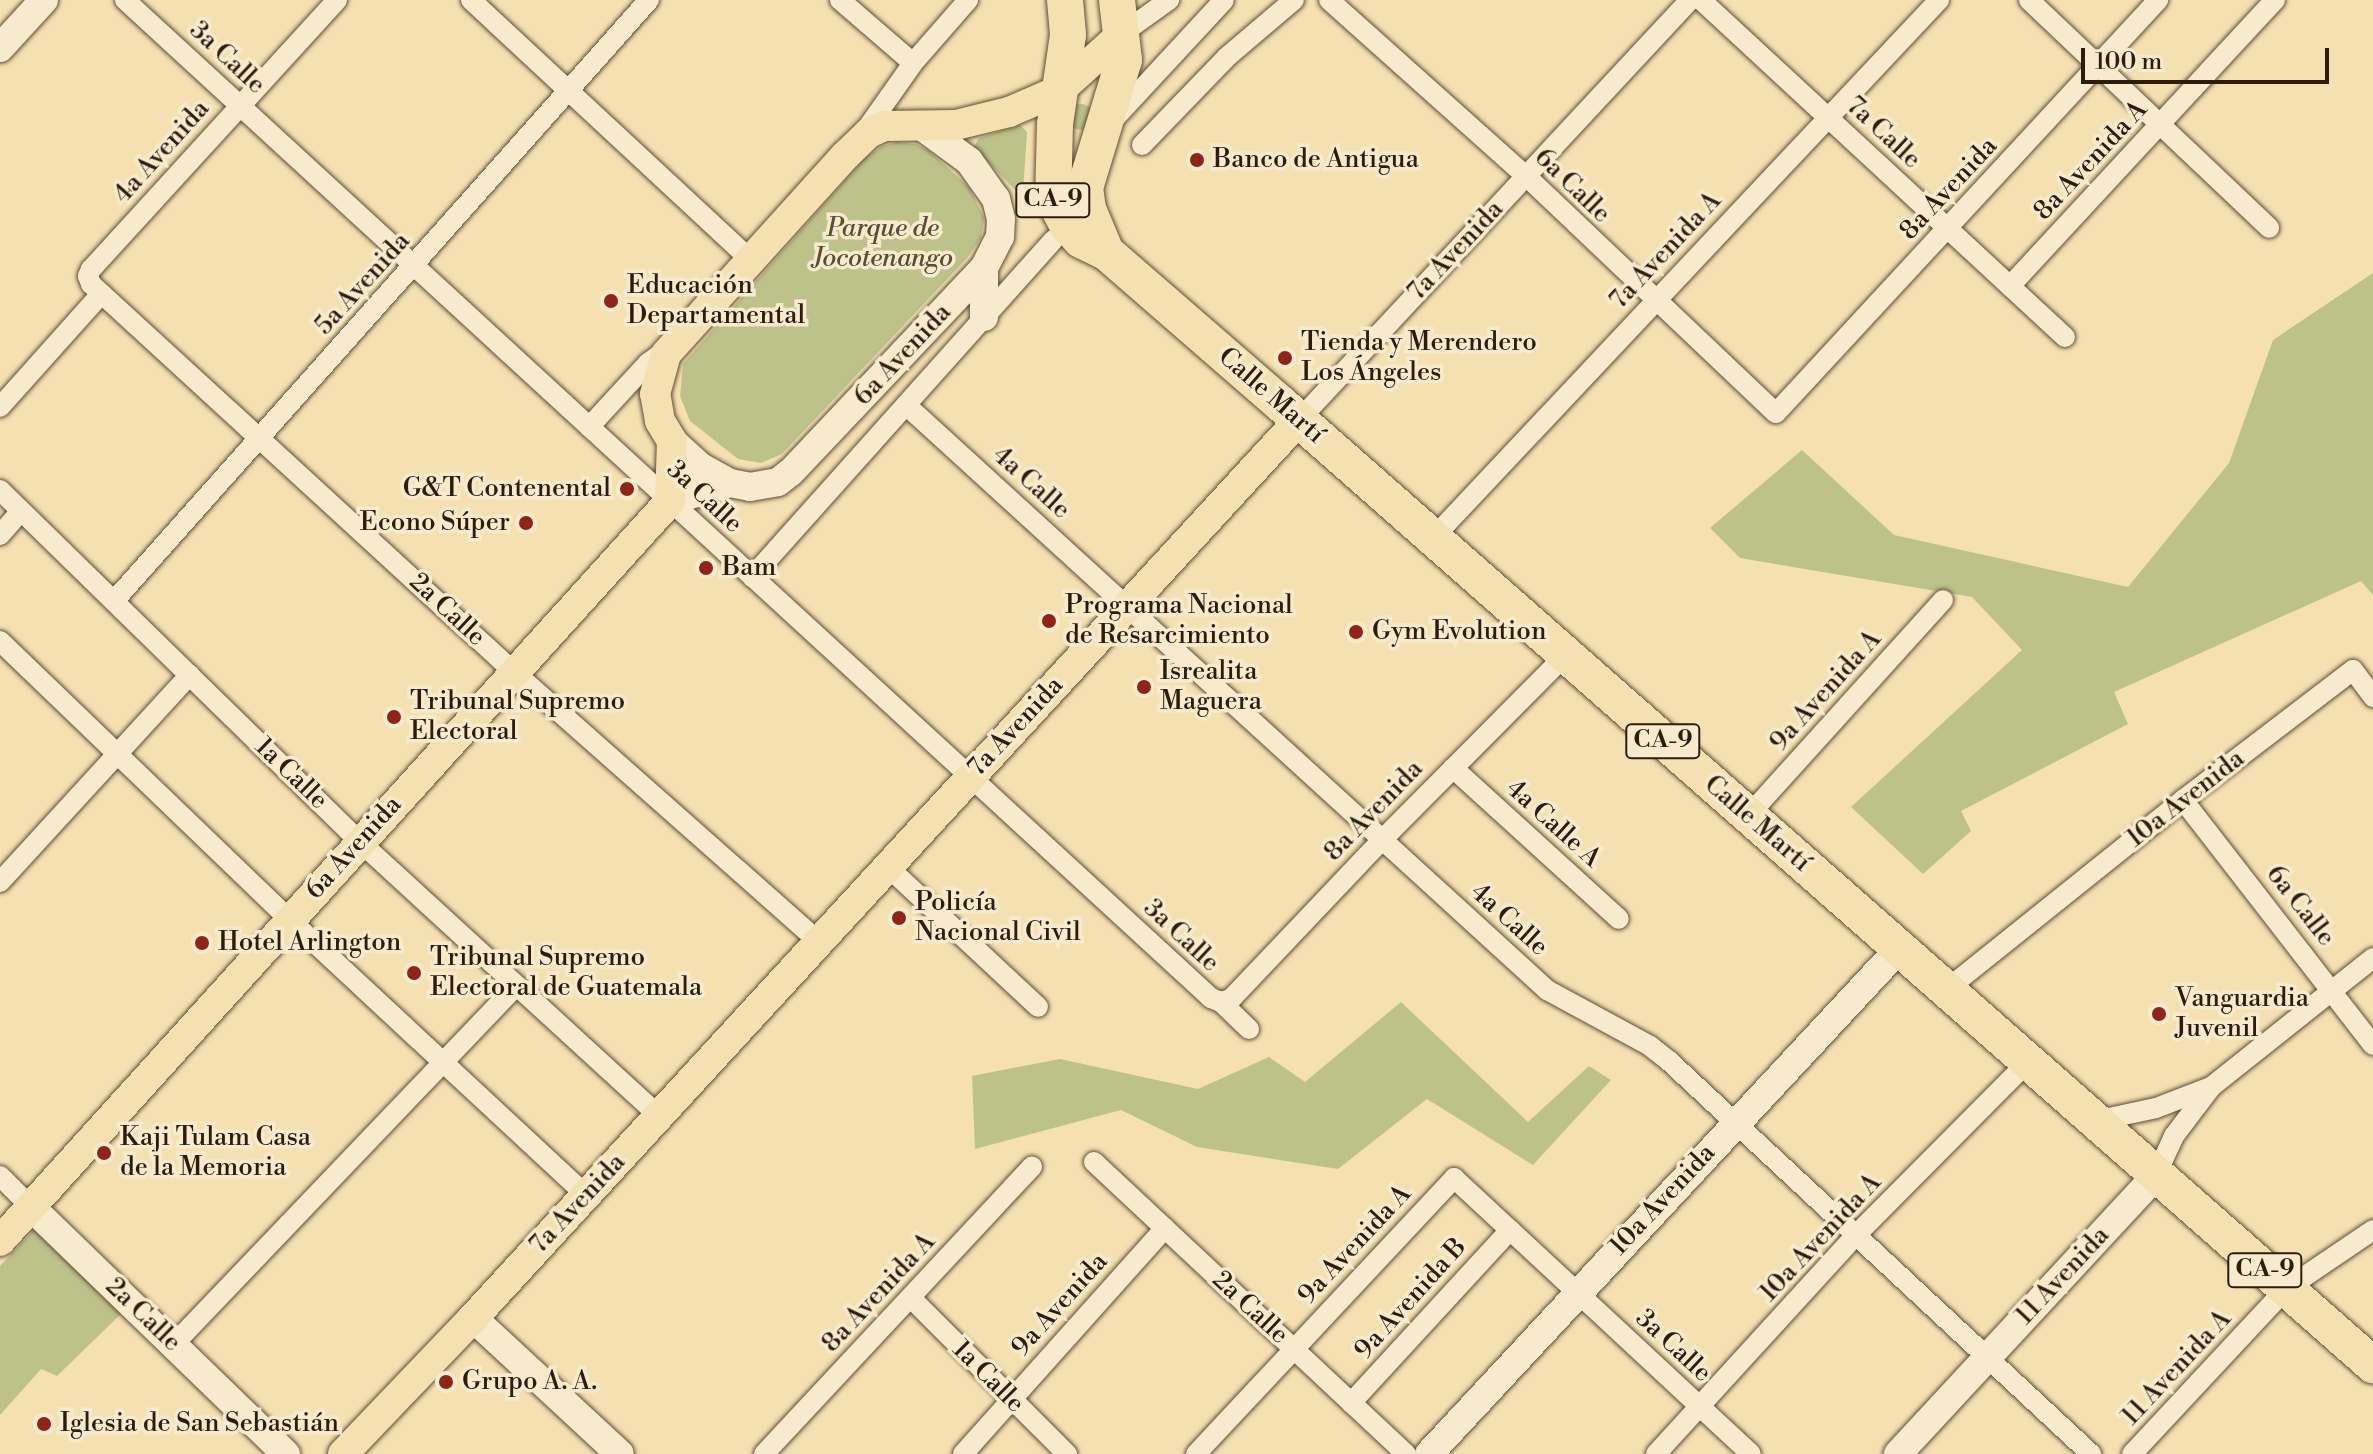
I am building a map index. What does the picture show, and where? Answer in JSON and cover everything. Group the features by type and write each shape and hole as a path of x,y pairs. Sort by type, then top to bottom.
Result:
{"highway":[{"name":"Calle Martí","path":"1065,0 1068,35 1058,104 1053,198 1056,209 1081,240 1106,252 1299,420 2373,1365"},
{"name":"Calle Martí","path":"1106,252 1088,209 1085,188 1101,126 1122,69 1120,17"},
{"path":"1058,104 1062,138 1074,144 1087,144 1101,126"}],"main road":[{"path":"0,48 44,0"},
{"name":"6a Avenida","path":"920,125 969,161 996,199 1001,229 984,268 791,472 770,485 750,487 730,483 701,467 672,441 660,421 655,394 659,369 670,347 859,141 884,126 992,119 1058,104 1120,17"},
{"path":"1058,104 1092,99 1101,126"},
{"path":"984,268 984,317"},
{"name":"7a Avenida","path":"343,1454 473,1318 1299,420"},
{"name":"6a Avenida","path":"0,1241 670,501 672,441"},
{"path":"670,501 730,483"},
{"name":"10a Avenida","path":"1429,1454 1899,949"},
{"name":"11 Avenida","path":"1898,1454 2156,1175"},
{"name":"2a Calle","path":"31,1207 286,1454"},
{"path":"473,1318 620,1454"}],"street":[{"name":"3a Calle","path":"125,0 1211,998 1221,1002 1249,1029"},
{"name":"4a Avenida","path":"91,269 337,0"},
{"path":"471,0 750,259"},
{"name":"5a Avenida","path":"114,601 649,0"},
{"path":"840,0 913,63"},
{"path":"859,141 913,63 968,0"},
{"path":"1120,17 1169,0"},
{"path":"1101,126 1224,0"},
{"path":"1142,145 1227,57 1294,0"},
{"name":"6a Calle","path":"1329,0 1526,176 1655,302 1776,413"},
{"name":"7a Avenida","path":"1299,420 1690,0"},
{"name":"7a Calle","path":"1701,0 2065,337"},
{"name":"7a Avenida A","path":"1432,539 1939,0"},
{"path":"2029,0 2269,228"},
{"name":"8a Avenida","path":"1776,413 2158,0"},
{"name":"8a Avenida A","path":"2010,286 2275,0"},
{"path":"752,577 1053,240"},
{"name":"2a Calle","path":"91,269 88,276 91,284 101,294 514,672 819,942"},
{"path":"0,407 101,294"},
{"path":"589,427 648,363 670,347"},
{"name":"4a Calle","path":"906,405 1547,990 1650,1046 2091,1454"},
{"name":"1a Calle","path":"0,490 359,841 659,1116"},
{"path":"0,535 21,511"},
{"name":"9a Avenida A","path":"1748,816 1943,600"},
{"path":"0,641 290,920 586,1195"},
{"name":"8a Avenida","path":"1221,1002 1231,999 1382,840 1565,656"},
{"name":"10a Avenida","path":"1946,990 2183,800 2353,670 2373,697"},
{"path":"0,882 190,675"},
{"name":"4a Calle A","path":"1453,768 1619,919"},
{"name":"6a Calle","path":"2183,800 2373,1045"},
{"path":"888,867 1038,1007"},
{"name":"11 Avenida","path":"2156,1175 2174,1136 2211,1087 2373,958"},
{"path":"173,1345 515,987"},
{"name":"10a Avenida A","path":"1656,1454 1856,1235 2028,1062"},
{"name":"11 Avenida","path":"2095,1121 2146,1111 2211,1087"},
{"name":"2a Calle","path":"1094,1162 1406,1454"},
{"name":"8a Avenida A","path":"764,1454 1032,1167"},
{"name":"2a Calle","path":"0,1176 31,1207"},
{"name":"3a Calle","path":"1454,1178 1751,1454"},
{"name":"9a Avenida A","path":"1196,1454 1454,1178"},
{"name":"9a Avenida","path":"963,1454 1165,1228"},
{"name":"9a Avenida B","path":"1351,1403 1510,1230"},
{"name":"11 Avenida A","path":"2132,1454 2286,1289 2373,1230"},
{"name":"1a Calle","path":"911,1298 1009,1400 1067,1454"}],"green space":[{"path":"1081,104 1090,108 1094,117 1090,126 1081,130 1072,126 1068,117 1072,108"},
{"path":"1020,125 1027,132 1023,193 1019,194 974,147 979,138"},
{"name":"Parque de Jocotenango","path":"897,142 916,144 929,151 969,187 984,218 981,238 967,258 782,454 761,463 738,459 690,421 680,396 683,364 865,158 882,146"},
{"path":"2373,273 2373,595 2361,581 2114,692 2128,724 1961,811 1971,831 1923,874 1851,807 2022,650 1972,597 1740,558 1710,528 1802,450 1894,535 2128,587 2229,463 2273,340"},
{"path":"1401,1002 1528,1122 1589,1066 1611,1080 1533,1165 1427,1099 1338,1169 1197,1147 1121,1110 975,1149 972,1076 1060,1059 1198,1089 1269,1057 1305,1082"},
{"path":"37,1227 124,1311 57,1376 41,1369 0,1415 0,1266"}],"place":[{"name":"Banco de Antigua","path":"1197,160"},
{"name":"Educación Departamental","path":"611,301"},
{"name":"Tienda y Merendero Los Ángeles","path":"1285,358"},
{"name":"G&T Contenental","path":"627,489"},
{"name":"Econo Súper","path":"526,523"},
{"name":"Bam","path":"706,568"},
{"name":"Programa Nacional de Resarcimiento","path":"1049,621"},
{"name":"Gym Evolution","path":"1356,632"},
{"name":"Isrealita Maguera","path":"1144,687"},
{"name":"Tribunal Supremo Electoral","path":"394,717"},
{"name":"Policía Nacional Civil","path":"899,918"},
{"name":"Hotel Arlington","path":"202,943"},
{"name":"Tribunal Supremo Electoral de Guatemala","path":"414,973"},
{"name":"Vanguardia Juvenil","path":"2159,1014"},
{"name":"Kaji Tulam Casa de la Memoria","path":"104,1153"},
{"name":"Grupo A. A.","path":"446,1382"},
{"name":"Iglesia de San Sebastián","path":"44,1424"}]}
